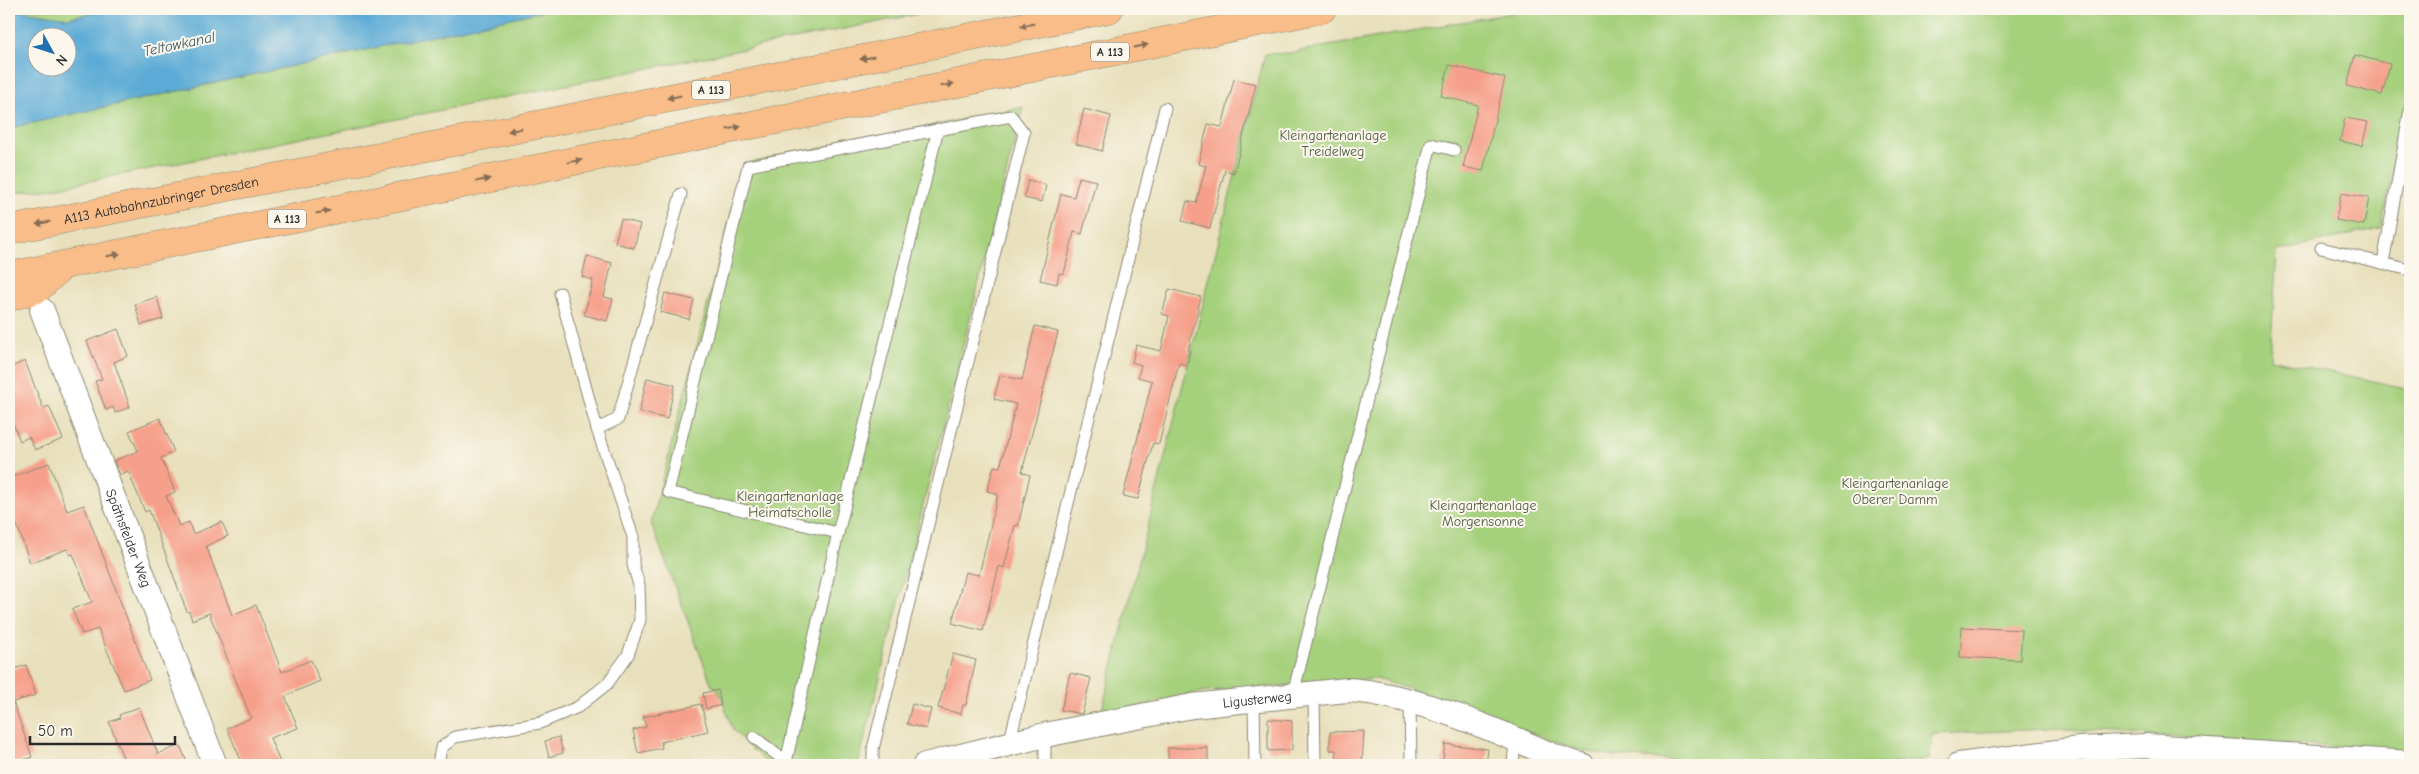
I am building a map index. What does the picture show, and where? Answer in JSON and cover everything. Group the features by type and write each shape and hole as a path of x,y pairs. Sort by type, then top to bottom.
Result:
{"highway":[{"name":"A113 Autobahnzubringer Dresden","path":"9,230 1109,9"},
{"name":"A 113","path":"9,276 1322,9"},
{"path":"9,297 37,289 65,264"}],"street":[{"name":"Späthsfelder Weg","path":"42,310 216,765"},
{"name":"Ligusterweg","path":"924,765 1045,735 1192,706 1304,694 1366,691 1410,702 1515,739 1558,758 1582,765"},
{"path":"1959,765 2079,749 2146,746 2410,763"}],"lane":[{"path":"1009,744 1165,108"},
{"path":"2383,263 2410,110"},
{"path":"838,534 668,492 748,166 1011,116 1024,133 873,749 874,765"},
{"path":"754,737 788,764 838,534 938,129"},
{"path":"1315,765 1304,694 1430,144 1454,150"},
{"path":"598,429 618,419 681,194"},
{"path":"2321,248 2410,270"},
{"path":"442,765 439,758 441,748 455,737 540,723 578,707 607,684 628,655 640,620 639,585 633,565 633,537 598,429 560,293"},
{"path":"1254,699 1255,765"},
{"path":"1410,702 1411,765"},
{"path":"1045,735 1045,765"},
{"path":"1513,765 1515,739"}],"green space":[{"path":"9,9 112,9 68,18"},
{"path":"552,9 943,9 55,188 9,193 9,128"},
{"path":"1534,9 2410,9 2410,90 2381,228 2277,251 2270,359 2410,389 2410,755 2394,751 2051,729 1933,734 1929,759 1884,765 1747,765 1615,756 1577,750 1416,691 1376,679 1206,691 1101,714 1265,54 1289,53"},
{"name":"Kleingartenanlage Heimatscholle","path":"1023,107 858,765 768,765 733,730 718,689 712,686 651,523 744,164"}],"water":[{"name":"Teltowkanal","path":"9,9 68,18 112,9 552,9 9,128"}],"building":[{"path":"2355,55 2390,64 2382,95 2347,86"},
{"path":"1449,65 1505,78 1483,171 1463,167 1478,105 1441,96"},
{"path":"1234,79 1256,84 1234,173 1225,170 1210,228 1182,221 1187,201 1196,203 1206,166 1198,164 1208,124 1222,127"},
{"path":"1084,109 1111,116 1102,151 1076,144"},
{"path":"2345,118 2368,122 2362,146 2340,141"},
{"path":"1079,177 1096,181 1082,234 1074,232 1064,274 1059,273 1057,284 1040,280 1061,194 1074,197"},
{"path":"1028,180 1046,185 1042,202 1024,198"},
{"path":"2341,193 2369,198 2364,225 2336,220"},
{"path":"621,219 640,224 634,248 615,243"},
{"path":"587,256 612,263 604,297 613,299 607,321 584,315 593,280 582,277"},
{"path":"1169,289 1201,297 1188,350 1190,350 1187,365 1179,363 1159,444 1153,443 1138,499 1123,496 1152,381 1138,377 1141,365 1132,362 1136,345 1161,351 1169,316 1162,314"},
{"path":"665,293 694,300 689,319 660,312"},
{"path":"157,297 163,319 141,325 135,304"},
{"path":"1035,326 1058,332 1022,472 1030,475 1018,526 1015,525 1004,568 999,566 983,631 952,623 965,572 979,575 998,494 987,491 994,466 1000,467 1016,404 994,399 1000,375 1022,380"},
{"path":"118,329 128,356 114,362 130,407 115,413 113,407 106,410 95,381 102,379 87,341"},
{"path":"25,361 43,408 49,406 63,439 35,450 29,437 20,441 9,412 9,368"},
{"path":"647,378 675,385 667,419 639,412"},
{"path":"160,418 174,452 161,458 175,492 166,496 179,526 189,522 193,534 222,522 228,536 206,546 232,615 256,605 282,672 311,660 320,681 285,696 298,728 270,738 281,765 243,765 227,728 251,718 209,613 192,620 189,611 187,612 149,510 145,512 128,471 120,475 114,461 138,451 129,431"},
{"path":"49,463 67,511 84,505 150,680 124,690 98,629 82,634 72,609 92,602 73,554 70,555 67,549 30,563 9,502 9,478"},
{"path":"1962,627 2022,630 2020,660 1960,657"},
{"path":"953,654 976,660 966,705 963,705 961,714 938,708"},
{"path":"26,665 36,695 13,702 32,757 9,765 9,671"},
{"path":"1070,673 1091,678 1082,714 1061,710"},
{"path":"718,690 721,705 706,709 703,693"},
{"path":"701,704 708,731 661,742 662,748 638,753 633,730 646,727 643,717"},
{"path":"912,704 931,709 926,729 907,724"},
{"path":"139,707 158,754 180,745 188,765 126,765 109,722 120,718 119,715"},
{"path":"1268,719 1292,721 1292,750 1268,751"},
{"path":"1364,731 1362,765 1337,765 1336,750 1330,750 1330,732"},
{"path":"559,737 563,753 549,757 545,741"},
{"path":"1445,744 1488,749 1486,765 1442,765"},
{"path":"1168,748 1208,748 1208,765 1168,765"}],"park label":[{"name":"Kleingartenanlage Treidelweg","path":"1333,144"},
{"name":"Kleingartenanlage Oberer Damm","path":"1895,492"},
{"name":"Kleingartenanlage Morgensonne","path":"1483,514"}]}
